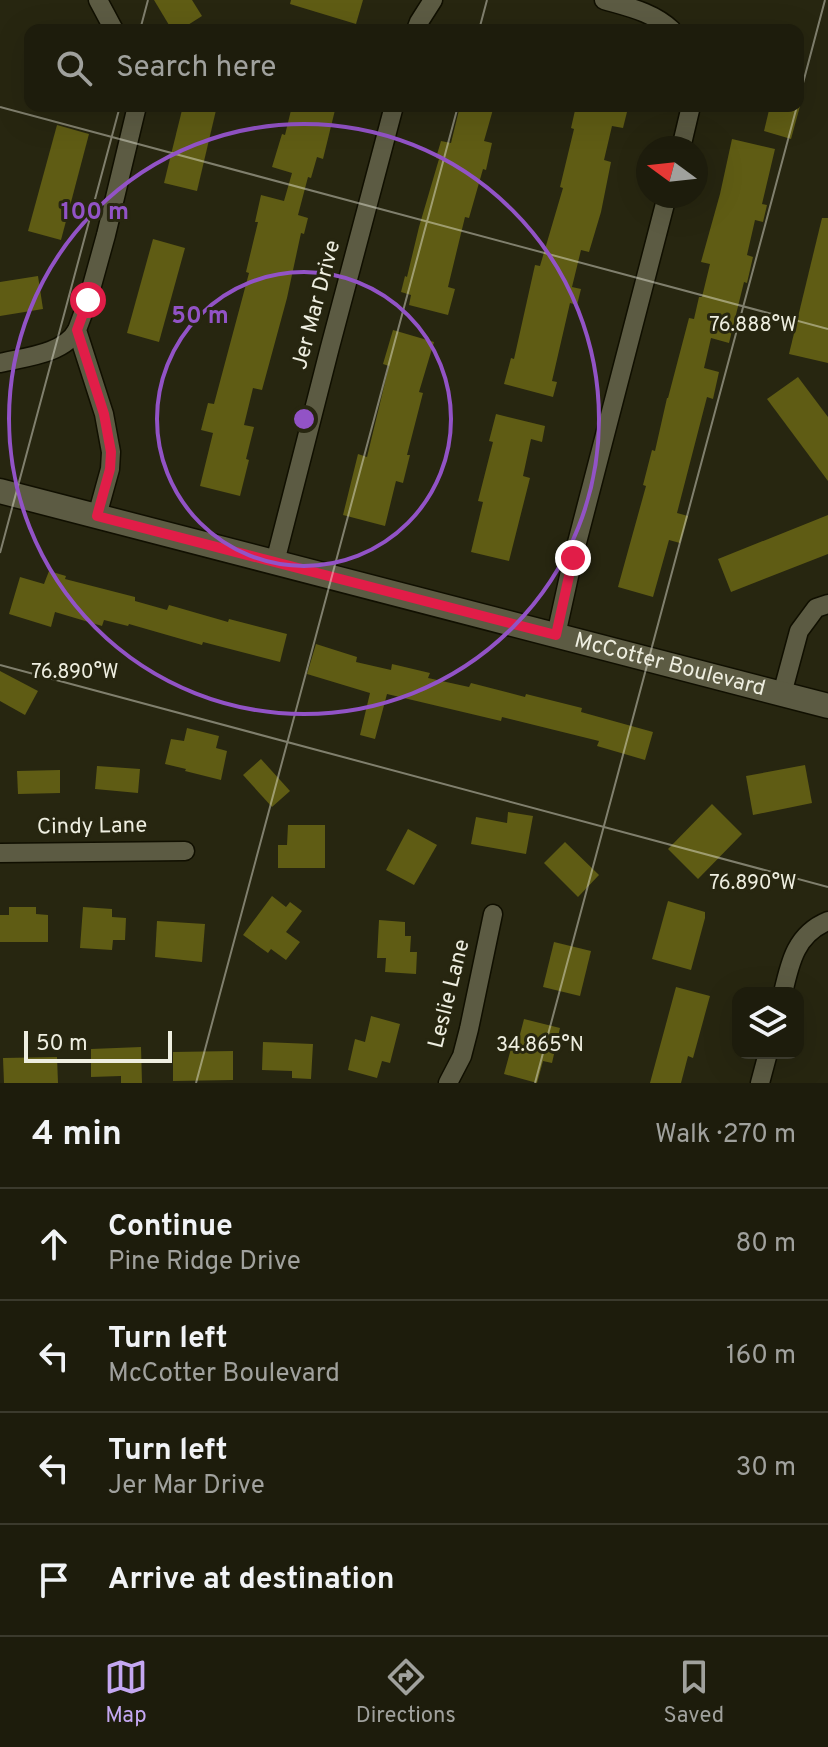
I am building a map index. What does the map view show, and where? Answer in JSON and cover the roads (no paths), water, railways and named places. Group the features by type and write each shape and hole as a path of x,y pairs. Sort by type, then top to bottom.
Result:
{"street":[{"path":"98,0 111,24"},
{"path":"418,24 433,0"},
{"path":"604,0 645,13 665,24"},
{"path":"0,363 57,348 67,343 77,330 106,235 136,112"},
{"name":"Jer Mar Drive","path":"275,562 392,112"},
{"path":"684,136 690,112"},
{"path":"556,635 664,208"},
{"path":"77,330 104,414 111,452 110,469 97,516"},
{"name":"McCotter Boulevard","path":"0,491 828,706"},
{"path":"782,694 799,631 816,608 828,604"},
{"name":"Cindy Lane","path":"0,853 185,851"},
{"name":"Leslie Lane","path":"448,1083 466,1042 493,914"},
{"path":"784,987 790,964 800,943 810,930 828,921"},
{"path":"760,1083 766,1059"}]}
